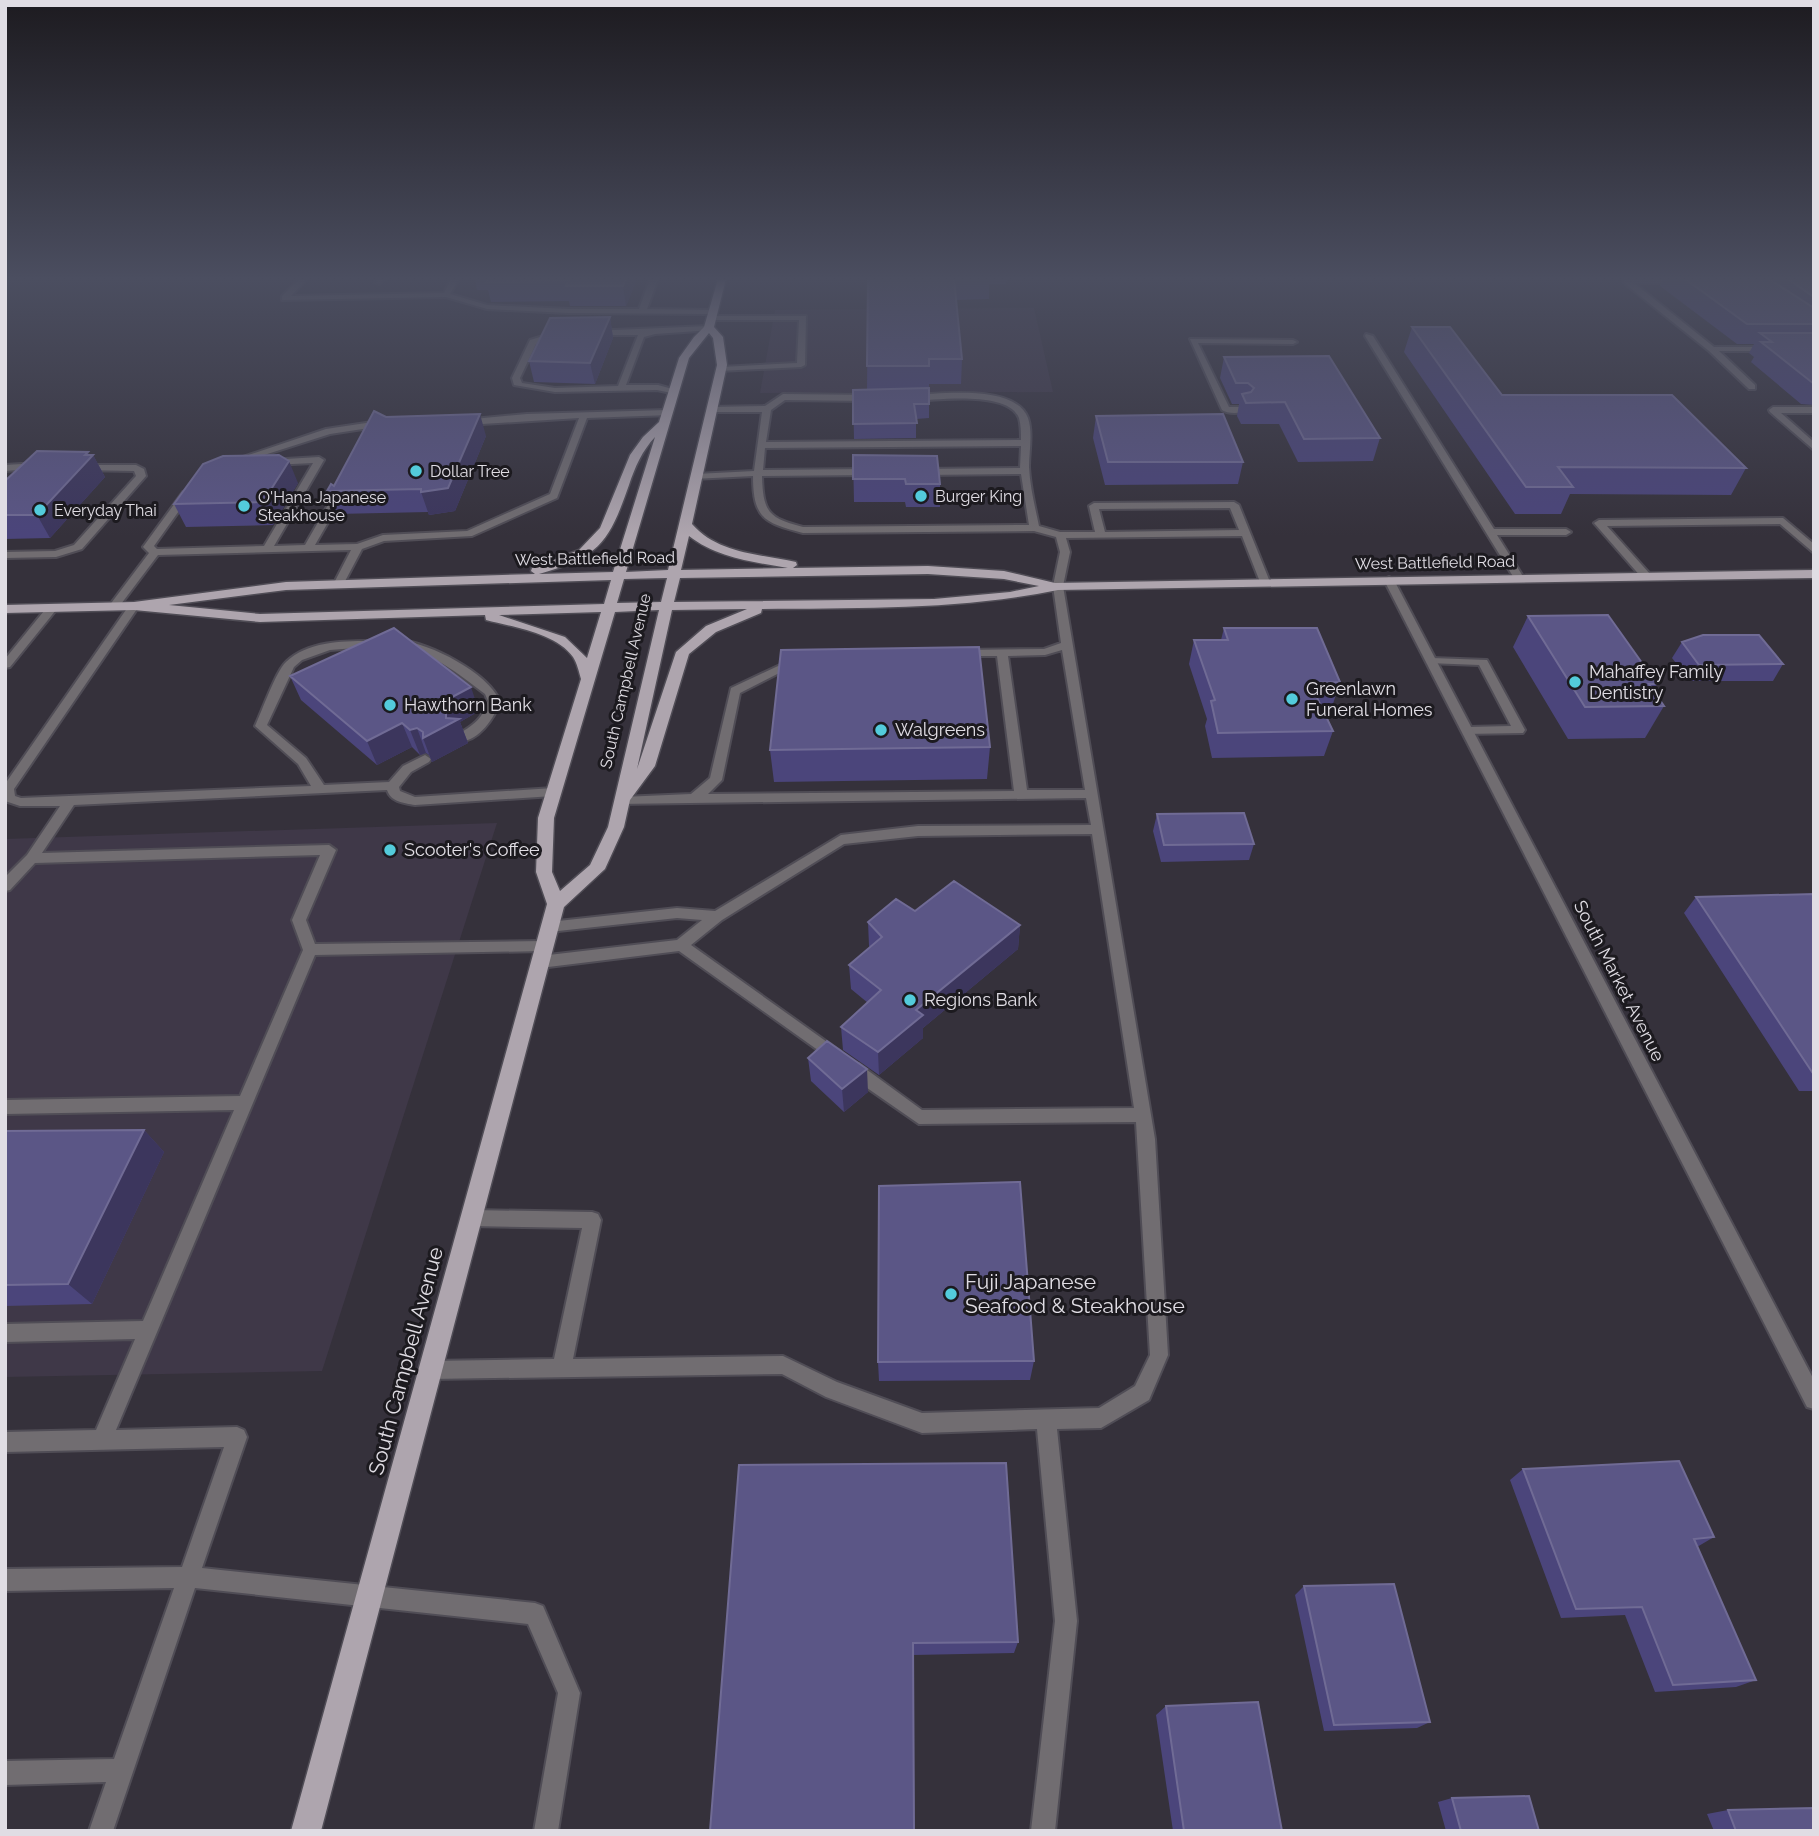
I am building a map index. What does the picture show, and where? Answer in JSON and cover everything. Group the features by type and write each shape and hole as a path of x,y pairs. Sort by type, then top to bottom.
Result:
{"main road":[{"name":"South Campbell Avenue","path":"306,1831 547,935 545,818 682,365"},
{"name":"South Campbell Avenue","path":"547,935 597,869 616,827 721,365"},
{"path":"489,579 555,566 596,543 610,525 636,455 666,416"},
{"path":"685,524 697,537 730,552 822,572"},
{"name":"West Battlefield Road","path":"134,606 286,586 618,575 928,570 1004,575 1058,586"},
{"name":"West Battlefield Road","path":"5,609 134,606 260,618 666,606 934,603 1010,596 1058,586 1814,574"},
{"path":"622,801 647,766 683,652 701,635 727,620 778,605"},
{"path":"474,611 534,630 566,644 582,660 588,679"}],"street":[{"path":"522,365 516,378 518,385 555,390 658,387 673,392"},
{"path":"622,386 630,365"},
{"path":"721,369 801,365"},
{"path":"1205,365 1226,410 1243,410"},
{"path":"1387,365 1519,578"},
{"path":"1729,365 1752,387"},
{"path":"712,409 767,409 783,397 877,399"},
{"path":"903,398 994,397 1014,404 1023,417 1025,471 1034,528"},
{"path":"767,409 757,473 764,513 775,523 803,530 1034,528 1060,535 1246,533"},
{"path":"1814,410 1773,410 1814,447"},
{"path":"456,422 584,415 666,416"},
{"path":"194,485 148,547 155,552 358,547 383,538 469,534 554,496 584,415"},
{"path":"267,549 319,460 228,463 337,429 391,423"},
{"path":"762,445 1024,443"},
{"path":"5,468 53,467"},
{"path":"5,555 56,554 78,547 141,476 141,471 136,468 67,467"},
{"path":"914,472 1025,471"},
{"path":"696,477 757,473 887,472"},
{"path":"308,548 349,477"},
{"path":"1101,535 1094,506 1234,505 1265,582"},
{"path":"1646,576 1599,523 1783,521 1814,550"},
{"path":"1490,532 1566,532"},
{"path":"430,1370 783,1365 833,1390 922,1423 1101,1418 1142,1393 1159,1356 1143,1115 1058,586 1065,552 1060,535"},
{"path":"339,583 358,547"},
{"path":"114,606 155,552"},
{"name":"South Market Avenue","path":"1390,580 1814,1400"},
{"path":"134,606 8,789 9,798 20,802 70,801 393,786"},
{"path":"6,665 52,608"},
{"path":"320,789 302,761 261,726 289,665 309,652 324,647 402,643 431,650 490,692 494,701 484,724 461,738"},
{"path":"948,653 1045,652 1067,645"},
{"path":"1002,652 1021,794"},
{"path":"694,799 716,780 735,691 802,658"},
{"path":"1432,661 1483,662 1518,730 1468,731"},
{"path":"425,759 407,769 393,786 394,793 401,798 415,801 554,792"},
{"path":"622,801 1092,794"},
{"path":"5,886 32,858 70,801"},
{"path":"681,945 717,916 841,840 918,831 1098,829"},
{"path":"32,858 329,850 299,920 310,950 102,1440"},
{"path":"310,950 547,935 677,913 717,916"},
{"path":"547,935 681,945 919,1117 1143,1115"},
{"path":"5,1107 245,1102"},
{"path":"471,1218 592,1220 562,1368"},
{"path":"5,1333 148,1330"},
{"path":"1043,1831 1066,1621 1046,1420"},
{"path":"5,1442 237,1437 101,1831"},
{"path":"5,1580 190,1577 535,1614 569,1693 546,1831"},
{"path":"5,1773 122,1770"}],"shaded area":[{"path":"765,365 1047,365 1053,392 760,393"},
{"path":"497,823 322,1371 5,1377 5,839"}],"building":[{"path":"867,365 929,365 929,366"},
{"path":"1228,365 1334,365 1380,438 1304,439 1285,402 1246,403 1242,394 1251,392 1254,388 1248,383 1236,383"},
{"path":"1439,365 1479,365 1502,395 1672,395 1746,468 1558,467 1573,487 1526,487"},
{"path":"1790,365 1814,365 1814,384"},
{"path":"929,388 929,404 914,404 917,423 853,424 853,390"},
{"path":"374,411 386,417 480,414 448,488 421,492 421,489 327,491 331,484 334,486"},
{"path":"1223,414 1243,462 1108,462 1096,416"},
{"path":"37,451 88,452 85,455 93,455 37,515 5,515 5,481"},
{"path":"279,455 289,461 263,502 174,504 203,464 223,456"},
{"path":"853,455 937,456 940,484 906,484 905,479 853,479"},
{"path":"1608,615 1657,684 1649,684 1664,706 1585,707 1528,616"},
{"name":"Hawthorn Bank","path":"394,628 471,687 439,704 446,709 446,718 459,719 423,738 423,732 417,728 410,730 402,723 367,741 290,676"},
{"name":"Greenlawn Funeral Homes","path":"1224,628 1317,628 1340,682 1310,683 1333,731 1218,733 1211,701 1215,700 1194,640 1228,640"},
{"path":"1703,635 1759,635 1783,664 1699,665 1682,642"},
{"name":"Walgreens","path":"979,647 990,747 770,750 781,650"},
{"path":"1244,813 1254,844 1164,845 1157,814"},
{"path":"954,881 1020,925 916,1010 923,1015 878,1052 841,1027 881,990 849,965 882,937 868,922 896,899 915,911"},
{"path":"1814,894 1814,1075 1696,897"},
{"path":"827,1041 867,1069 842,1089 808,1058"},
{"path":"144,1130 68,1284 5,1285 5,1131"},
{"name":"Fuji Japanese Seafood & Steakhouse","path":"1020,1182 1034,1361 878,1362 879,1186"},
{"path":"1679,1461 1714,1537 1694,1539 1756,1680 1673,1685 1642,1607 1576,1609 1523,1469"},
{"path":"1006,1463 1018,1642 913,1643 914,1831 710,1831 739,1465"},
{"path":"1394,1584 1430,1722 1334,1725 1304,1586"},
{"path":"1258,1702 1282,1831 1184,1831 1166,1706"},
{"path":"1529,1796 1539,1831 1461,1831 1452,1798"},
{"path":"1814,1808 1814,1831 1736,1831 1728,1810"}],"place":[{"name":"Dollar Tree","path":"416,471"},
{"name":"Burger King","path":"921,496"},
{"name":"O'Hana Japanese Steakhouse","path":"244,506"},
{"name":"Everyday Thai","path":"40,510"},
{"name":"Mahaffey Family Dentistry","path":"1575,682"},
{"name":"Greenlawn Funeral Homes","path":"1292,699"},
{"name":"Hawthorn Bank","path":"390,705"},
{"name":"Walgreens","path":"881,730"},
{"name":"Scooter's Coffee","path":"390,850"},
{"name":"Regions Bank","path":"910,1000"},
{"name":"Fuji Japanese Seafood & Steakhouse","path":"951,1294"}]}
